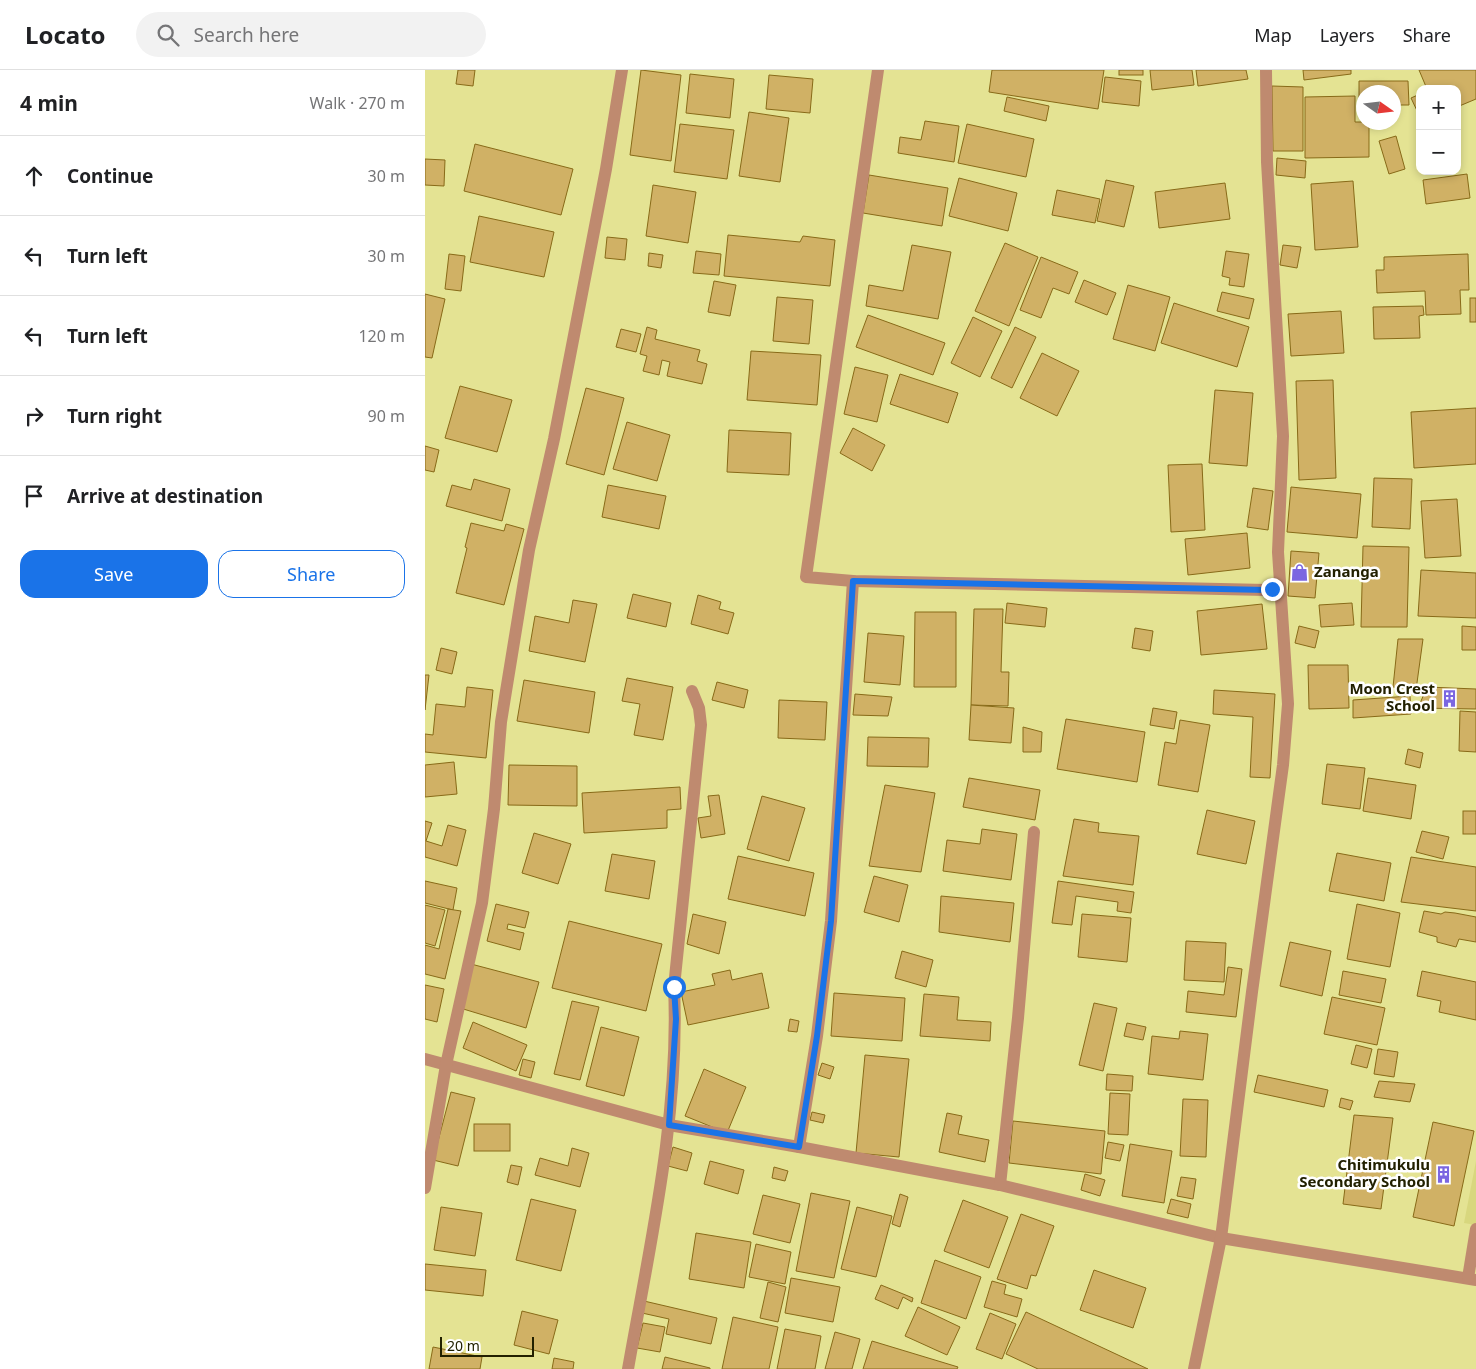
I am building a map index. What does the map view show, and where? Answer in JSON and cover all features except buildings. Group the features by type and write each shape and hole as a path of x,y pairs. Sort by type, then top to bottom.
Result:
{"street":[{"path":"425,1188 446,1065 482,903 494,809 501,722 529,550 561,401 606,169 622,70"},
{"path":"878,70 806,577 853,581 1279,589"},
{"path":"1194,1369 1221,1238 1283,765 1288,704 1279,589 1278,552 1283,436 1267,162 1266,70"},
{"path":"799,1147 817,1036 831,921 853,581"},
{"path":"628,1369 669,1125 676,1019 674,987 701,725 699,708 692,690"},
{"path":"1000,1185 1018,1018 1034,832"},
{"path":"425,1059 669,1125 799,1147 1000,1185 1221,1238 1472,1279 1476,1229"}],"shaded area":[{"path":"1476,1161 1476,1225 1464,1223"}],"place":[{"name":"Zananga","path":"1300,572"},
{"name":"Moon Crest School","path":"1449,698"},
{"name":"Chitimukulu Secondary School","path":"1444,1174"}],"route":[{"path":"674,987 676,1019 669,1125 799,1147 817,1036 831,921 853,581 1272,589"}]}
